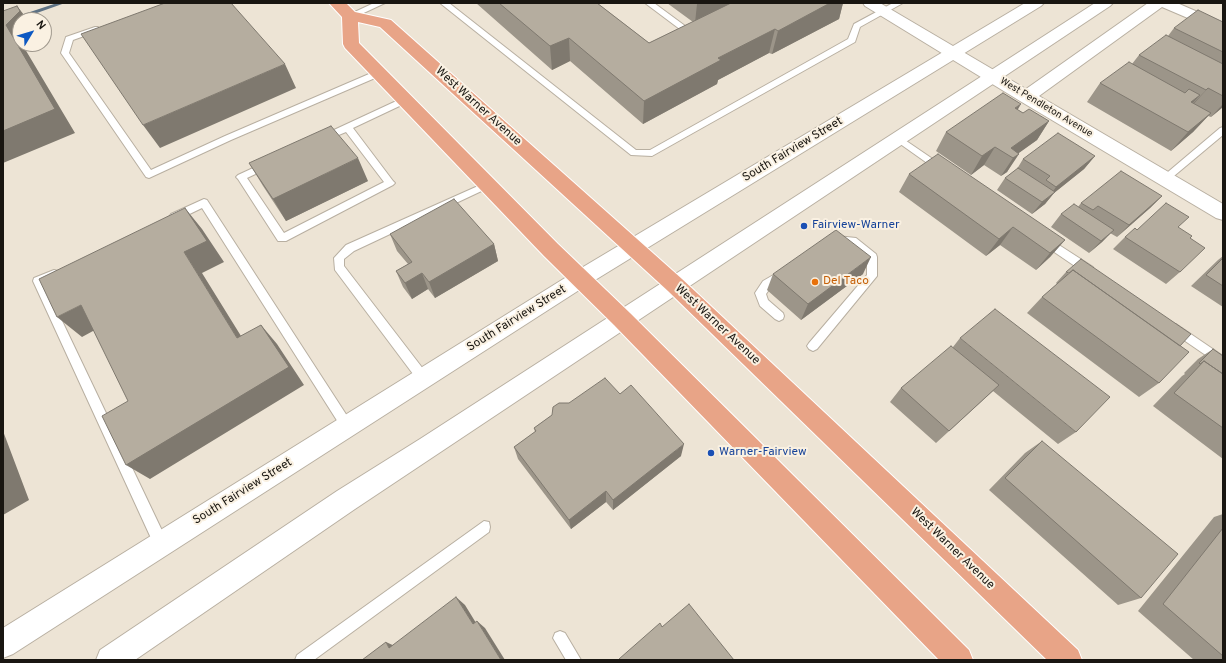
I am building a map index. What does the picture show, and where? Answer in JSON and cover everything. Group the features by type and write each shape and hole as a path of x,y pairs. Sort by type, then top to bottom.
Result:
{"main road":[{"path":"337,3 350,16 351,44 486,185 580,280 622,319 959,660"},
{"name":"South Fairview Street","path":"3,644 633,247 1036,3"},
{"path":"110,660 346,500 1105,3"},
{"name":"West Warner Avenue","path":"350,16 385,23 675,285 1068,660"}],"street":[{"path":"1026,97 1158,3"},
{"path":"1164,3 1223,28"},
{"name":"West Pendleton Avenue","path":"877,7 953,54 1223,213"}],"lane":[{"path":"350,16 381,3"},
{"path":"444,3 634,153 652,153 852,40 857,26 877,7 899,3"},
{"path":"649,3 692,34"},
{"path":"104,26 69,39 65,53 149,175 228,138 379,73"},
{"path":"319,141 405,100"},
{"path":"276,160 241,177 282,238 390,183 347,127"},
{"path":"1165,179 1223,130"},
{"path":"899,139 950,175"},
{"path":"423,378 339,267 339,258 350,248 486,185"},
{"path":"168,220 204,203 347,426"},
{"path":"1035,233 1100,277"},
{"path":"813,346 872,276 872,258 852,241 833,240 828,242"},
{"path":"779,316 764,303 760,293 767,284 792,266"},
{"path":"67,268 38,281 161,544"},
{"path":"1165,322 1223,362"},
{"path":"302,660 484,527"},
{"path":"560,638 574,660"}],"building":[{"path":"165,3 231,3 285,64 143,125 81,34"},
{"path":"499,3 597,3 649,43 731,3 830,3 778,31 775,29 718,58 721,60 644,101 569,38 550,46"},
{"path":"17,6 20,11 12,12 12,19 6,25 12,35 12,52 22,52 55,109 3,131 3,11"},
{"path":"1198,10 1223,22 1223,52 1174,28"},
{"path":"1166,35 1223,64 1223,96 1208,88 1206,90 1139,55"},
{"path":"1129,62 1185,93 1189,89 1200,95 1191,102 1211,113 1188,132 1100,83"},
{"path":"1003,93 1021,104 1015,108 1023,113 1029,109 1049,121 1011,148 1019,154 1013,158 995,147 982,156 946,132"},
{"path":"331,126 358,158 273,199 249,163"},
{"path":"1058,133 1095,156 1056,187 1046,180 1050,176 1023,159"},
{"path":"938,154 1065,240 1050,253 1013,227 999,239 909,174"},
{"path":"1018,168 1055,192 1042,202 1005,178"},
{"path":"1121,171 1162,196 1129,225 1098,206 1093,210 1081,203"},
{"path":"454,199 494,244 429,282 422,273 405,283 396,271 412,262 390,234"},
{"path":"1166,203 1189,217 1178,227 1192,236 1190,238 1205,248 1180,272 1125,237 1135,228 1137,230"},
{"path":"1074,204 1114,230 1101,241 1061,214"},
{"path":"185,208 207,241 184,252 237,338 261,325 289,367 126,465 102,416 128,401 81,305 57,317 39,279"},
{"path":"836,230 871,257 808,304 773,274"},
{"path":"1223,258 1223,286 1206,275"},
{"path":"1081,259 1191,334 1180,346 1073,270 1069,273 1066,272"},
{"path":"1073,270 1189,352 1159,383 1042,297"},
{"path":"995,309 1110,397 1076,432 960,338"},
{"path":"951,346 999,385 949,431 901,388"},
{"path":"1213,349 1223,356 1223,374 1204,361 1200,364 1199,363"},
{"path":"1204,361 1223,374 1223,428 1174,393"},
{"path":"605,378 620,394 631,385 684,444 613,500 606,491 569,520 514,447 536,431 534,428 552,415 553,407 559,403 569,403"},
{"path":"1042,441 1178,554 1141,598 1005,478"},
{"path":"1223,528 1223,656 1163,604"},
{"path":"456,597 473,624 477,621 501,660 362,660 386,642 389,648"},
{"path":"689,604 734,660 619,659 660,623 662,627"}],"waterway":[{"path":"3,23 62,3"}],"place":[{"name":"Fairview-Warner","path":"804,226"},
{"name":"Del Taco","path":"815,282"},
{"name":"Warner-Fairview","path":"711,453"}]}
